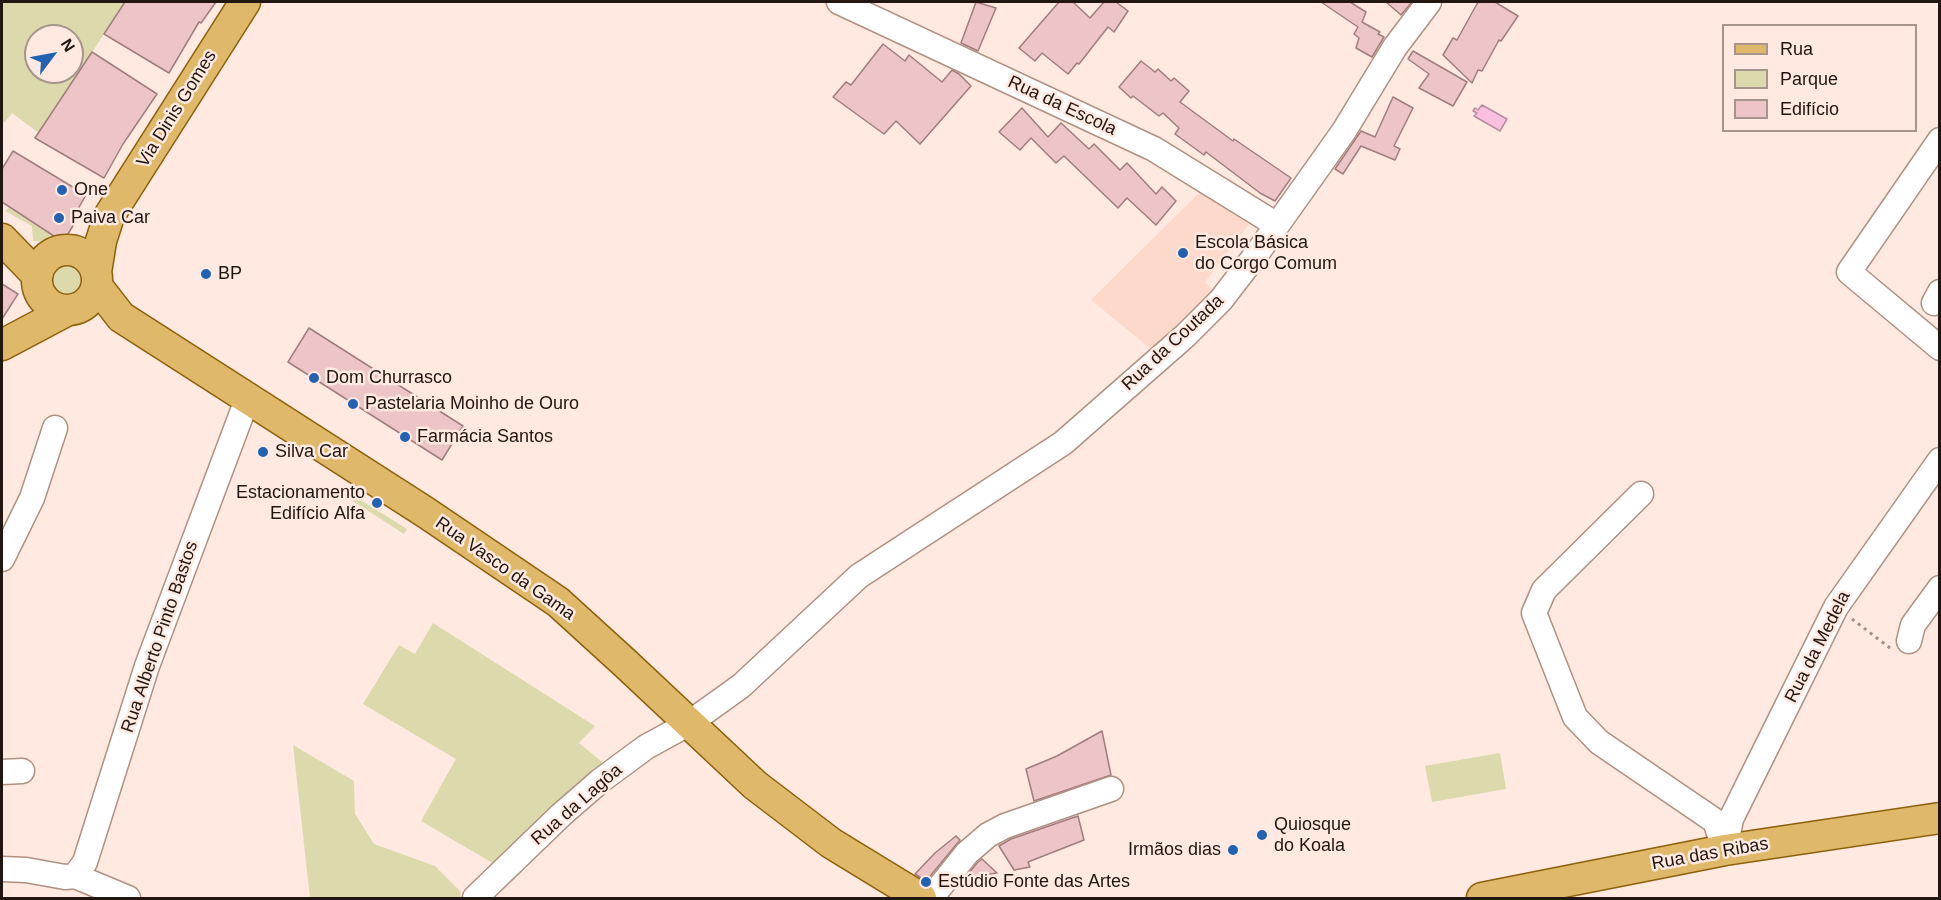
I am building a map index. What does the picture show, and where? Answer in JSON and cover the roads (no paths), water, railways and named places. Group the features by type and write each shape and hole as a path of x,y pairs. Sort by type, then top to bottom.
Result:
{"main road":[{"name":"Via Dinis Gomes","path":"85,294 109,216 245,2"},
{"name":"Via Dinis Gomes","path":"48,267 109,216"},
{"path":"3,240 48,267"},
{"path":"75,251 85,256 92,263 85,294 7,343 27,317 48,267 75,251"},
{"path":"48,267 42,297 49,305 58,309 85,294"},
{"name":"Rua Vasco da Gama","path":"85,294 425,512 558,602 755,785 831,843 921,898"},
{"name":"Rua das Ribas","path":"1497,897 1725,850 1940,818"}],"street":[{"name":"Rua da Escola","path":"839,2 1154,148 1277,225"},
{"name":"Rua da Coutada","path":"688,724 741,686 859,576 1063,443 1185,336 1221,300 1277,225 1344,131 1395,47 1429,2"},
{"path":"1940,140 1849,272 1940,348"},
{"name":"Rua Alberto Pinto Bastos","path":"75,876 85,862 147,666 248,398"},
{"path":"2,560 32,498 55,428"},
{"name":"Rua da Medela","path":"1725,850 1731,819 1836,608 1937,469"},
{"path":"1641,494 1544,590 1534,613 1575,717 1599,742 1715,821 1725,850"},
{"path":"1909,641 1913,626 1940,588"},
{"name":"Rua da Lagôa","path":"475,898 561,815 600,781 646,747 688,724"},
{"path":"931,898 967,853 988,836 1005,826 1111,789"},
{"path":"2,869 26,870 65,877 75,876 128,898"}],"place":[{"name":"One","path":"62,190"},
{"name":"Paiva Car","path":"59,218"},
{"name":"Escola Básica do Corgo Comum","path":"1183,253"},
{"name":"BP","path":"206,274"},
{"name":"Dom Churrasco","path":"314,378"},
{"name":"Pastelaria Moinho de Ouro","path":"353,404"},
{"name":"Farmácia Santos","path":"405,437"},
{"name":"Silva Car","path":"263,452"},
{"name":"Estacionamento Edifício Alfa","path":"377,503"},
{"name":"Quiosque do Koala","path":"1262,835"},
{"name":"Irmãos dias","path":"1233,850"},
{"name":"Estúdio Fonte das Artes","path":"926,882"}]}
